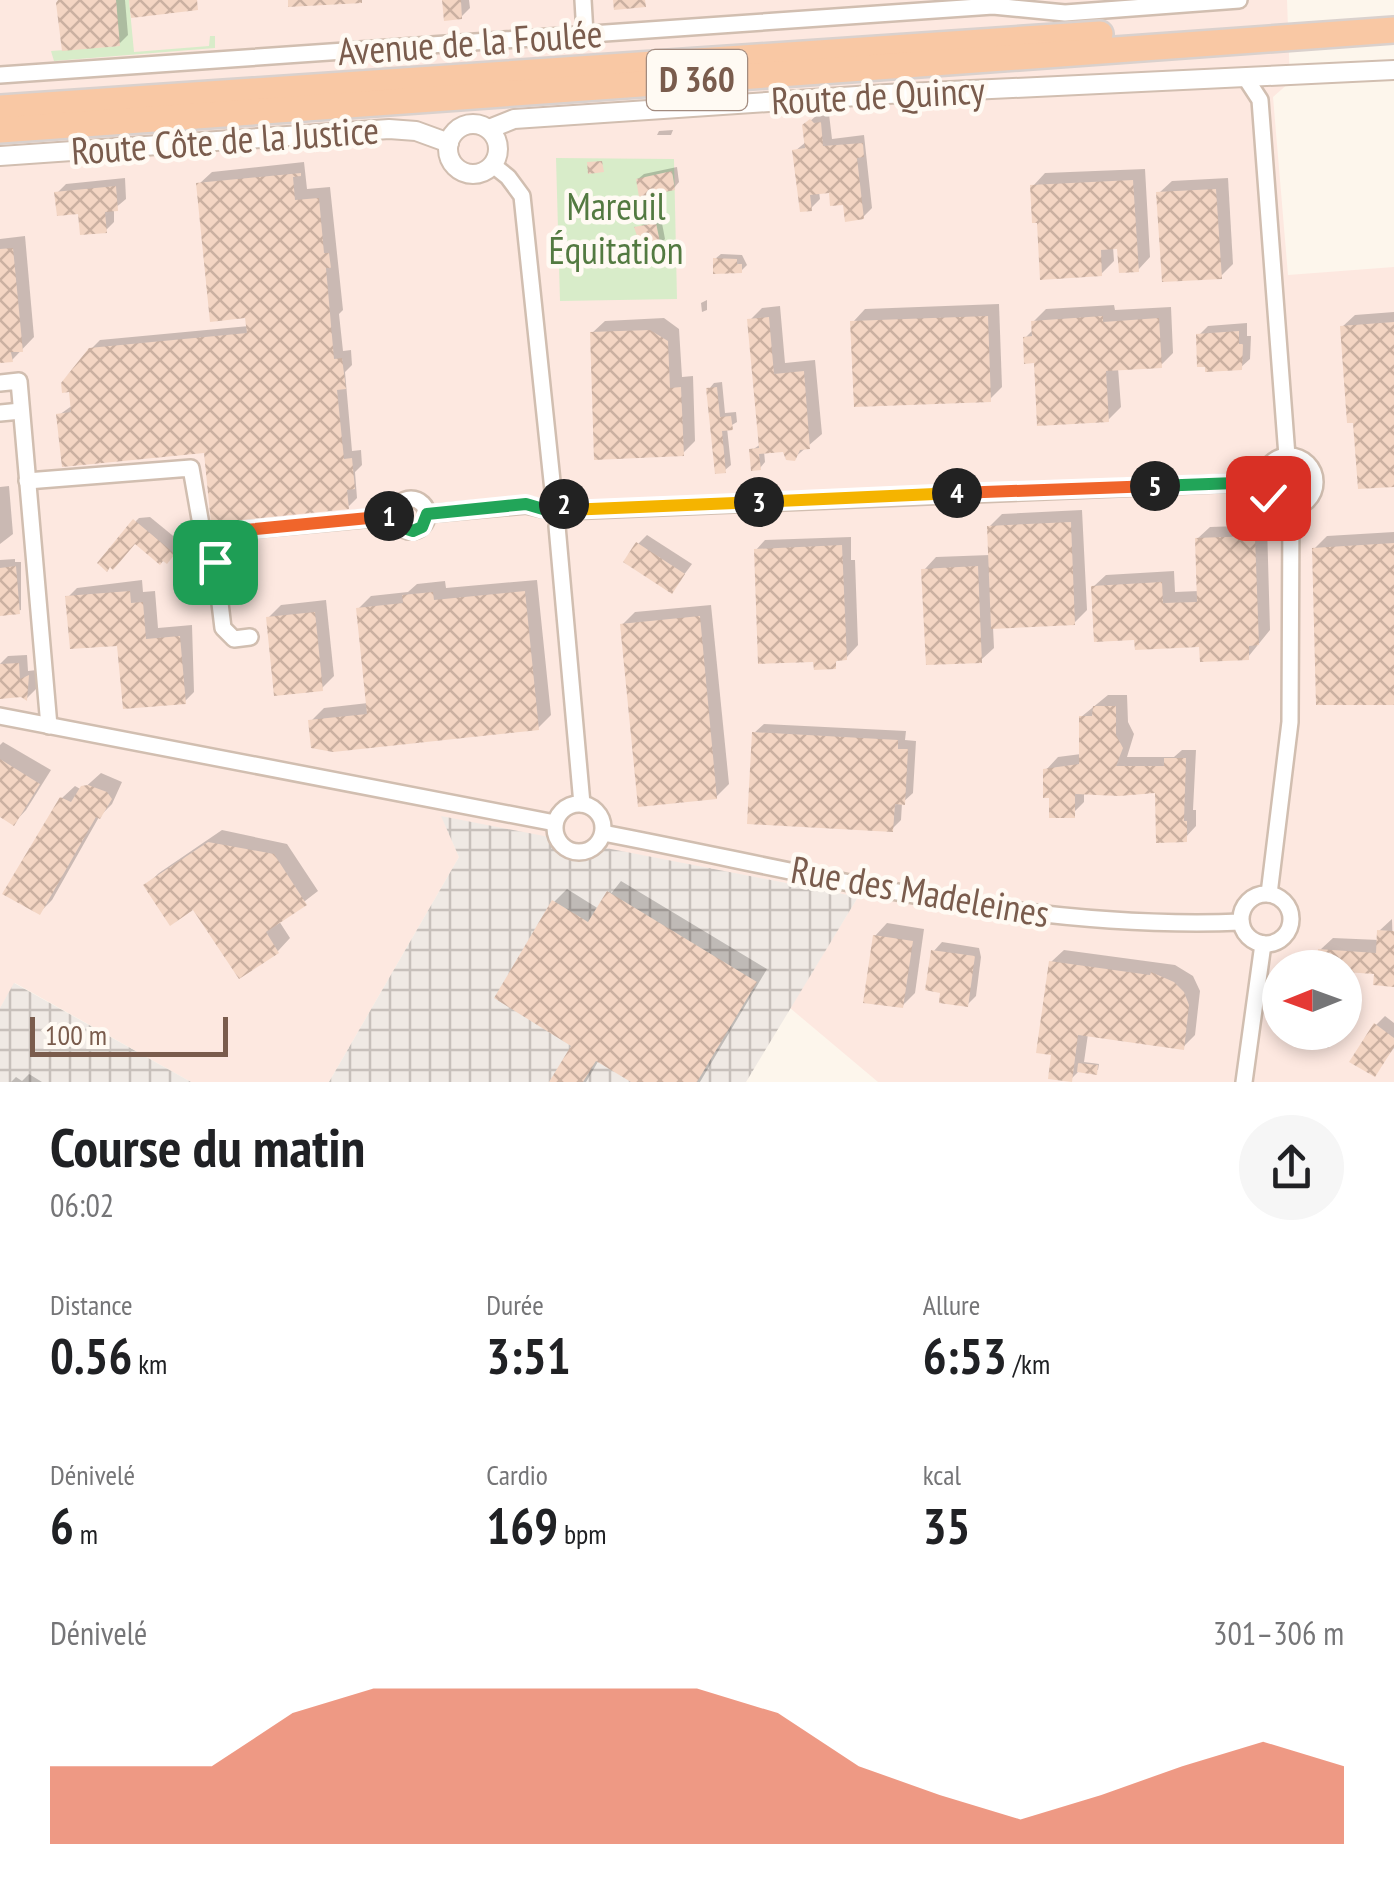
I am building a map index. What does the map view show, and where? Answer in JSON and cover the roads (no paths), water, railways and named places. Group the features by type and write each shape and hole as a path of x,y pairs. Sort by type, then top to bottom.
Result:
{"highway":[{"name":"D 360","path":"0,108 1394,14"},
{"name":"D 360","path":"0,130 1394,30"}],"street":[{"path":"583,0 585,34"},
{"name":"Avenue de la Foulée","path":"0,76 993,6 1065,12 1238,0"},
{"name":"Route de Quincy","path":"490,130 514,118 887,94 1394,70"},
{"path":"1260,100 1269,76"},
{"path":"1245,77 1260,100 1287,456"},
{"path":"474,124 490,130 499,150 493,165 478,174 462,171 450,159 449,143 458,129 474,124"},
{"name":"Route Côte de la Justice","path":"0,156 389,129 416,131 449,143"},
{"path":"493,165 522,196 554,507 564,522 557,526 582,804"},
{"path":"0,383 18,381 49,726"},
{"path":"0,413 21,412"},
{"path":"1287,456 1309,466 1315,480 1306,502 1282,508 1268,498 1263,482 1268,467 1287,456"},
{"path":"27,481 192,468 203,536 198,544 199,554 206,561 215,562 226,552 223,538 216,534 203,536"},
{"path":"427,514 526,504 554,507 1263,482"},
{"path":"410,498 420,501 427,514 422,527 413,531 401,527 395,516 397,506 410,498"},
{"path":"1270,894 1290,722 1290,508"},
{"path":"223,538 235,531 395,516"},
{"path":"215,562 223,628 234,639 250,637"},
{"path":"0,716 556,823"},
{"path":"582,804 596,810 603,833 590,850 575,852 562,845 556,823 562,811 582,804"},
{"name":"Rue des Madeleines","path":"603,833 1003,910 1116,920 1241,922"},
{"path":"1270,894 1287,905 1290,925 1283,938 1263,944 1248,937 1241,922 1243,909 1251,899 1270,894"},
{"path":"1244,1082 1263,944"}],"park label":[{"name":"Mareuil Équitation","path":"616,229"}]}
